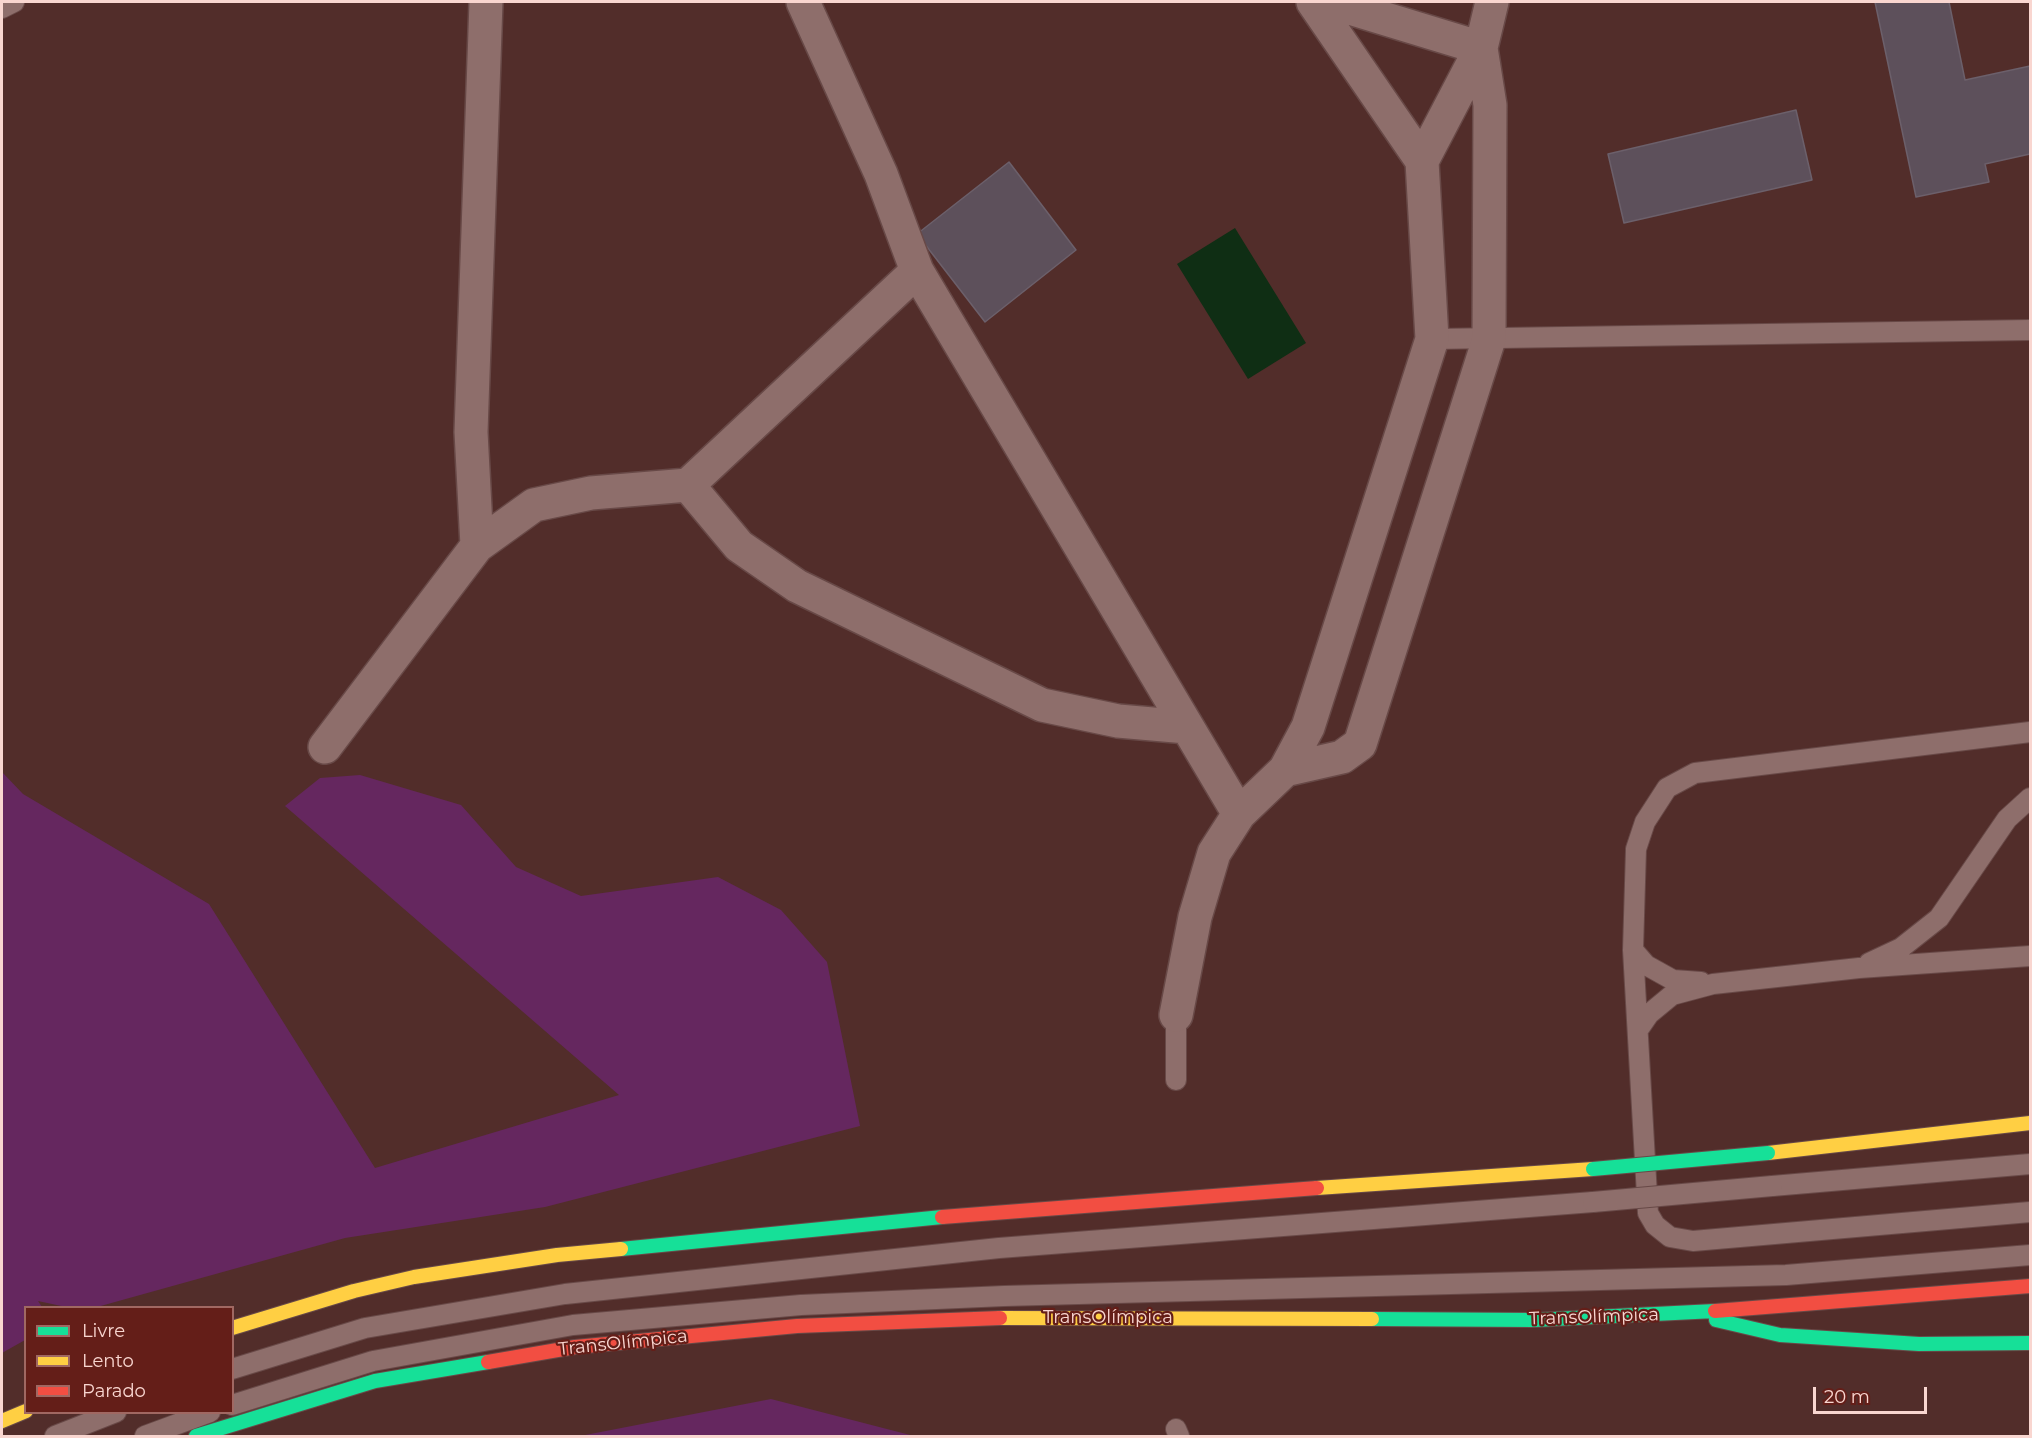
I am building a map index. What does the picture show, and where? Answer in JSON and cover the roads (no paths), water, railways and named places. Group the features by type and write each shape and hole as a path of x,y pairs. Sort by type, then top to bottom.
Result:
{"highway":[{"path":"1956,1130 2031,1113"},
{"path":"234,1327 354,1291 414,1277 557,1256 997,1211 1593,1169 1768,1153 2031,1123"},
{"name":"TransOlímpica","path":"196,1437 375,1381 575,1347 797,1326 988,1318 1534,1320 1687,1313 2031,1286"},
{"path":"1687,1313 1780,1335 1919,1344 2031,1343"},
{"path":"2,1421 24,1412"}],"street":[{"path":"477,546 471,432 486,2"},
{"path":"803,2 881,174 917,271 1239,814"},
{"path":"1313,2 1422,161"},
{"path":"1330,2 1481,48"},
{"path":"1176,1015 1194,917 1214,853 1239,814 1285,770 1308,727 1431,339 1422,161 1481,48 1492,2"},
{"path":"1285,770 1342,757 1360,744 1489,339 1490,105 1481,48"},
{"path":"326,747 477,546 534,506 591,493 688,485 917,271"},
{"path":"688,485 739,546 798,586 1042,705 1118,721 1187,727"}],"lane":[{"path":"2,8 14,2"},
{"path":"1431,339 2031,330"},
{"path":"2031,732 1695,773 1667,788 1645,822 1636,849 1634,950 1640,1027 1648,1213 1655,1225 1670,1237 1693,1241 2031,1212"},
{"path":"1859,969 1900,948 1939,918 2007,819 2031,798"},
{"path":"1634,950 1646,965 1673,980 1713,984"},
{"path":"1640,1027 1649,1014 1672,995 1713,984 1859,969 2031,956"},
{"path":"1176,1015 1176,1080"},
{"path":"234,1368 365,1328 565,1293 999,1248 1593,1202 2031,1164"},
{"name":"TransOlímpica","path":"234,1404 374,1361 573,1325 801,1305 1004,1296 1786,1275 2031,1255"},
{"path":"55,1437 113,1414"},
{"path":"145,1437 207,1414"}]}
